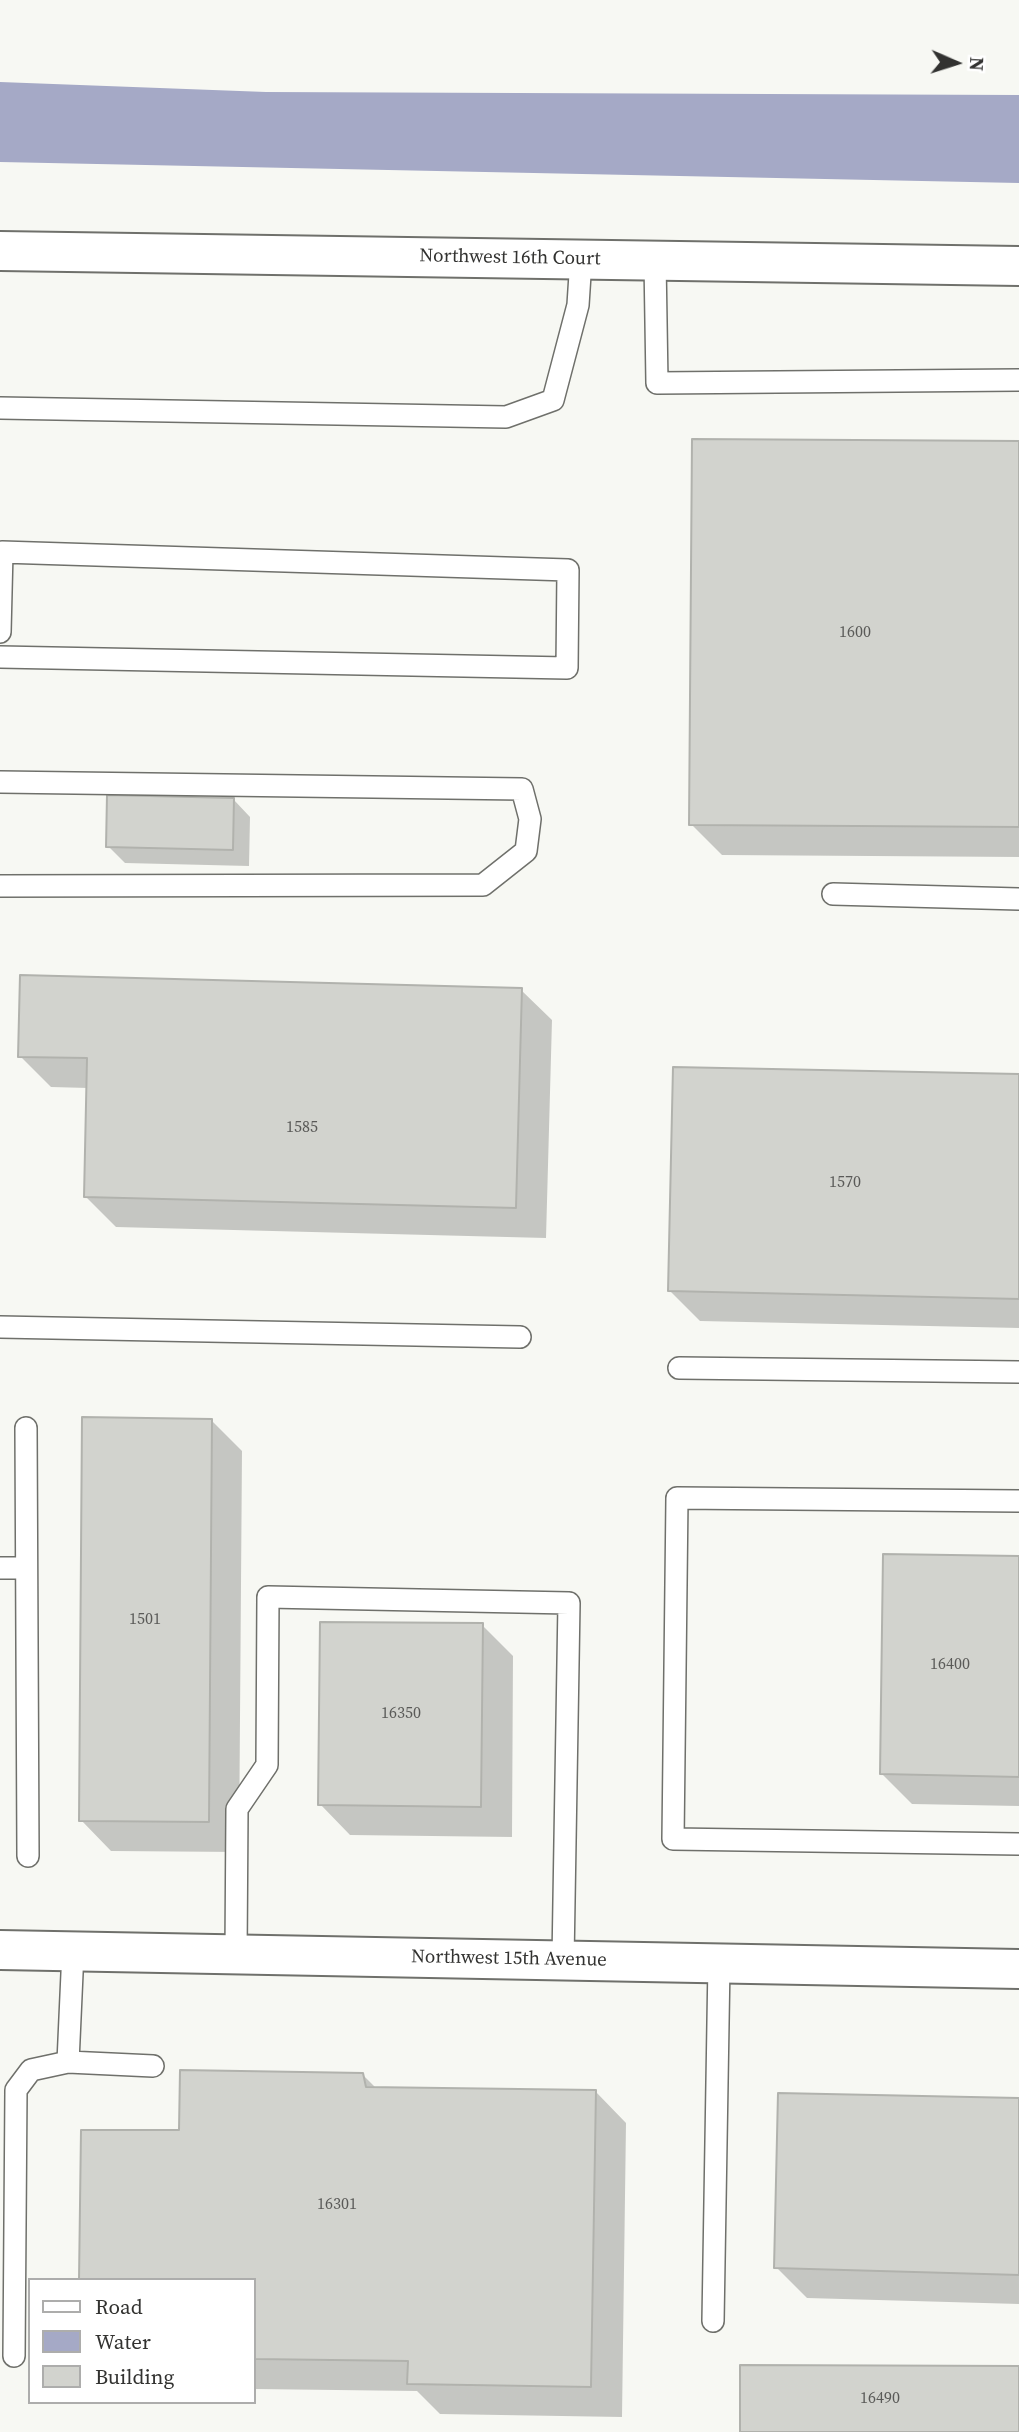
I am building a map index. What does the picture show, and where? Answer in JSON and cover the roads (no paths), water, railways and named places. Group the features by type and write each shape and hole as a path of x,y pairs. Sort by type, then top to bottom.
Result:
{"street":[{"name":"Northwest 16th Court","path":"0,251 1019,266"},
{"name":"Northwest 15th Avenue","path":"0,1950 1019,1969"}],"lane":[{"path":"0,408 506,417 553,400 578,306 580,259"},
{"path":"655,261 657,383 1019,380"},
{"path":"0,632 2,552 568,570 567,668 0,657"},
{"path":"0,782 522,789 530,819 526,851 482,885 0,886"},
{"path":"833,894 1019,899"},
{"path":"0,1327 520,1337"},
{"path":"680,1368 1019,1372"},
{"path":"26,1428 28,1856"},
{"path":"1019,1501 677,1498 673,1839 1019,1844"},
{"path":"0,1567 26,1568"},
{"path":"236,1954 237,1809 267,1765 268,1597 569,1603 563,1961"},
{"path":"68,2062 73,1951"},
{"path":"713,2321 719,1963"},
{"path":"13,2356 7,2218 16,2090 31,2070 68,2062 153,2066"}],"water":[{"path":"0,82 266,92 1019,95 1019,183 0,162"}]}
